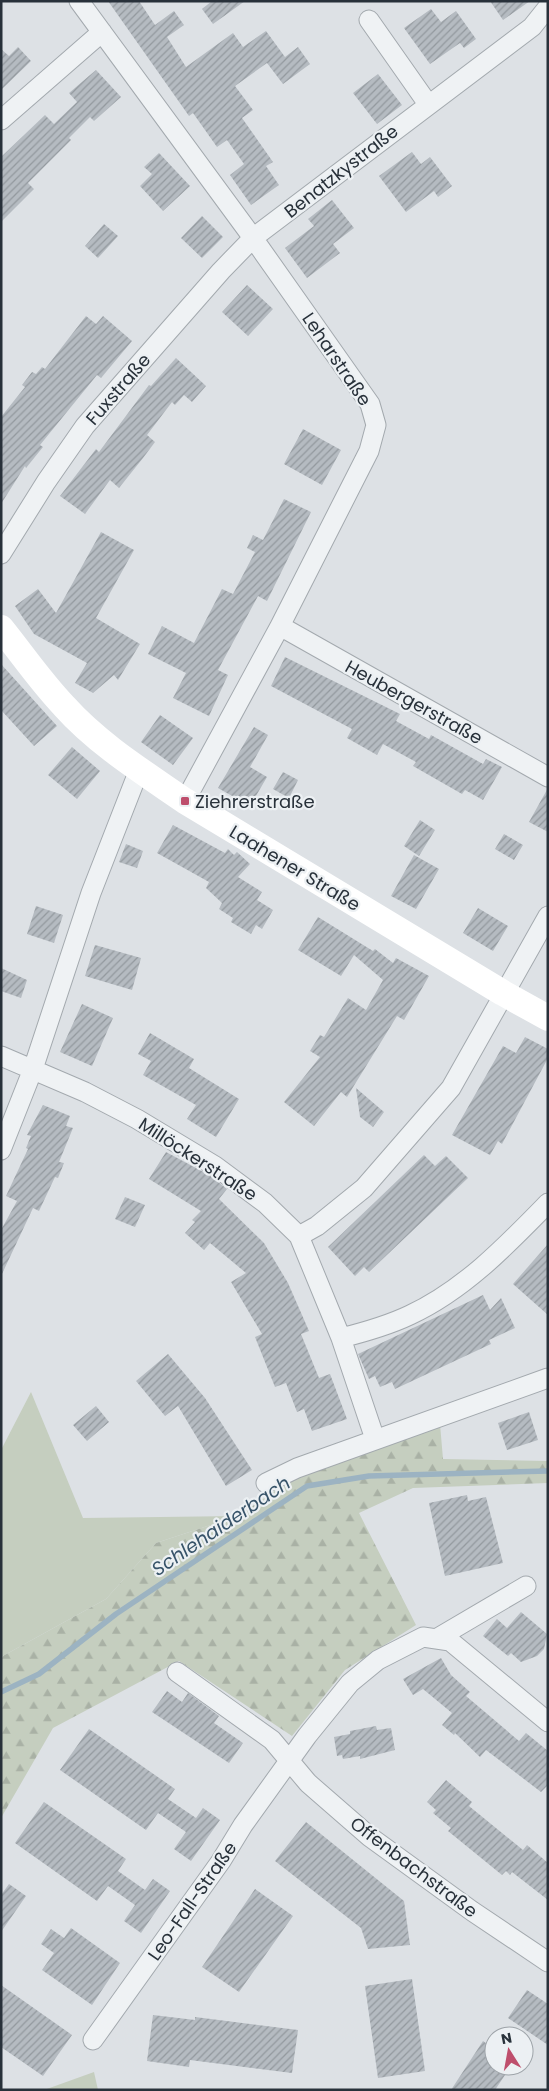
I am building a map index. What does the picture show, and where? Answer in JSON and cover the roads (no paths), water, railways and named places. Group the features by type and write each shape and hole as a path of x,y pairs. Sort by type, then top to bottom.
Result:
{"street":[{"name":"Leharstraße","path":"79,1 254,238 370,404 376,425 369,451 280,626 185,801"},
{"name":"Benatzkystraße","path":"254,238 428,104 532,27 548,7"},
{"path":"369,20 428,104"},
{"path":"1,120 102,32"},
{"name":"Fuxstraße","path":"1,554 46,482 85,426 220,271 254,238"},
{"name":"Heubergerstraße","path":"280,626 548,777"},
{"name":"Laahener Straße","path":"1,628 64,706 97,738 140,770 185,801 548,1018"},
{"path":"1,1150 33,1069 91,893 140,770"},
{"path":"299,1236 317,1226 364,1188 418,1129 451,1088 548,916"},
{"name":"Millöckerstraße","path":"1,1056 85,1092 137,1119 215,1166 265,1203 299,1236 341,1338 375,1439"},
{"path":"341,1338 377,1329 411,1315 455,1289 500,1252 548,1203"},
{"path":"266,1483 297,1468 548,1378"},
{"path":"436,1639 526,1586"},
{"name":"Leo-Fall-Straße","path":"93,2040 221,1862 243,1825 289,1761 350,1683 378,1660 423,1637 450,1641 548,1722"},
{"path":"177,1672 272,1740 289,1761"},
{"name":"Offenbachstraße","path":"289,1761 308,1782 370,1837 472,1911 548,1962"}],"waterway":[{"name":"Schlehaiderbach","path":"1,1692 39,1674 116,1614 307,1486 369,1476 548,1471"}],"place":[{"name":"Ziehrerstraße","path":"185,801"}]}
